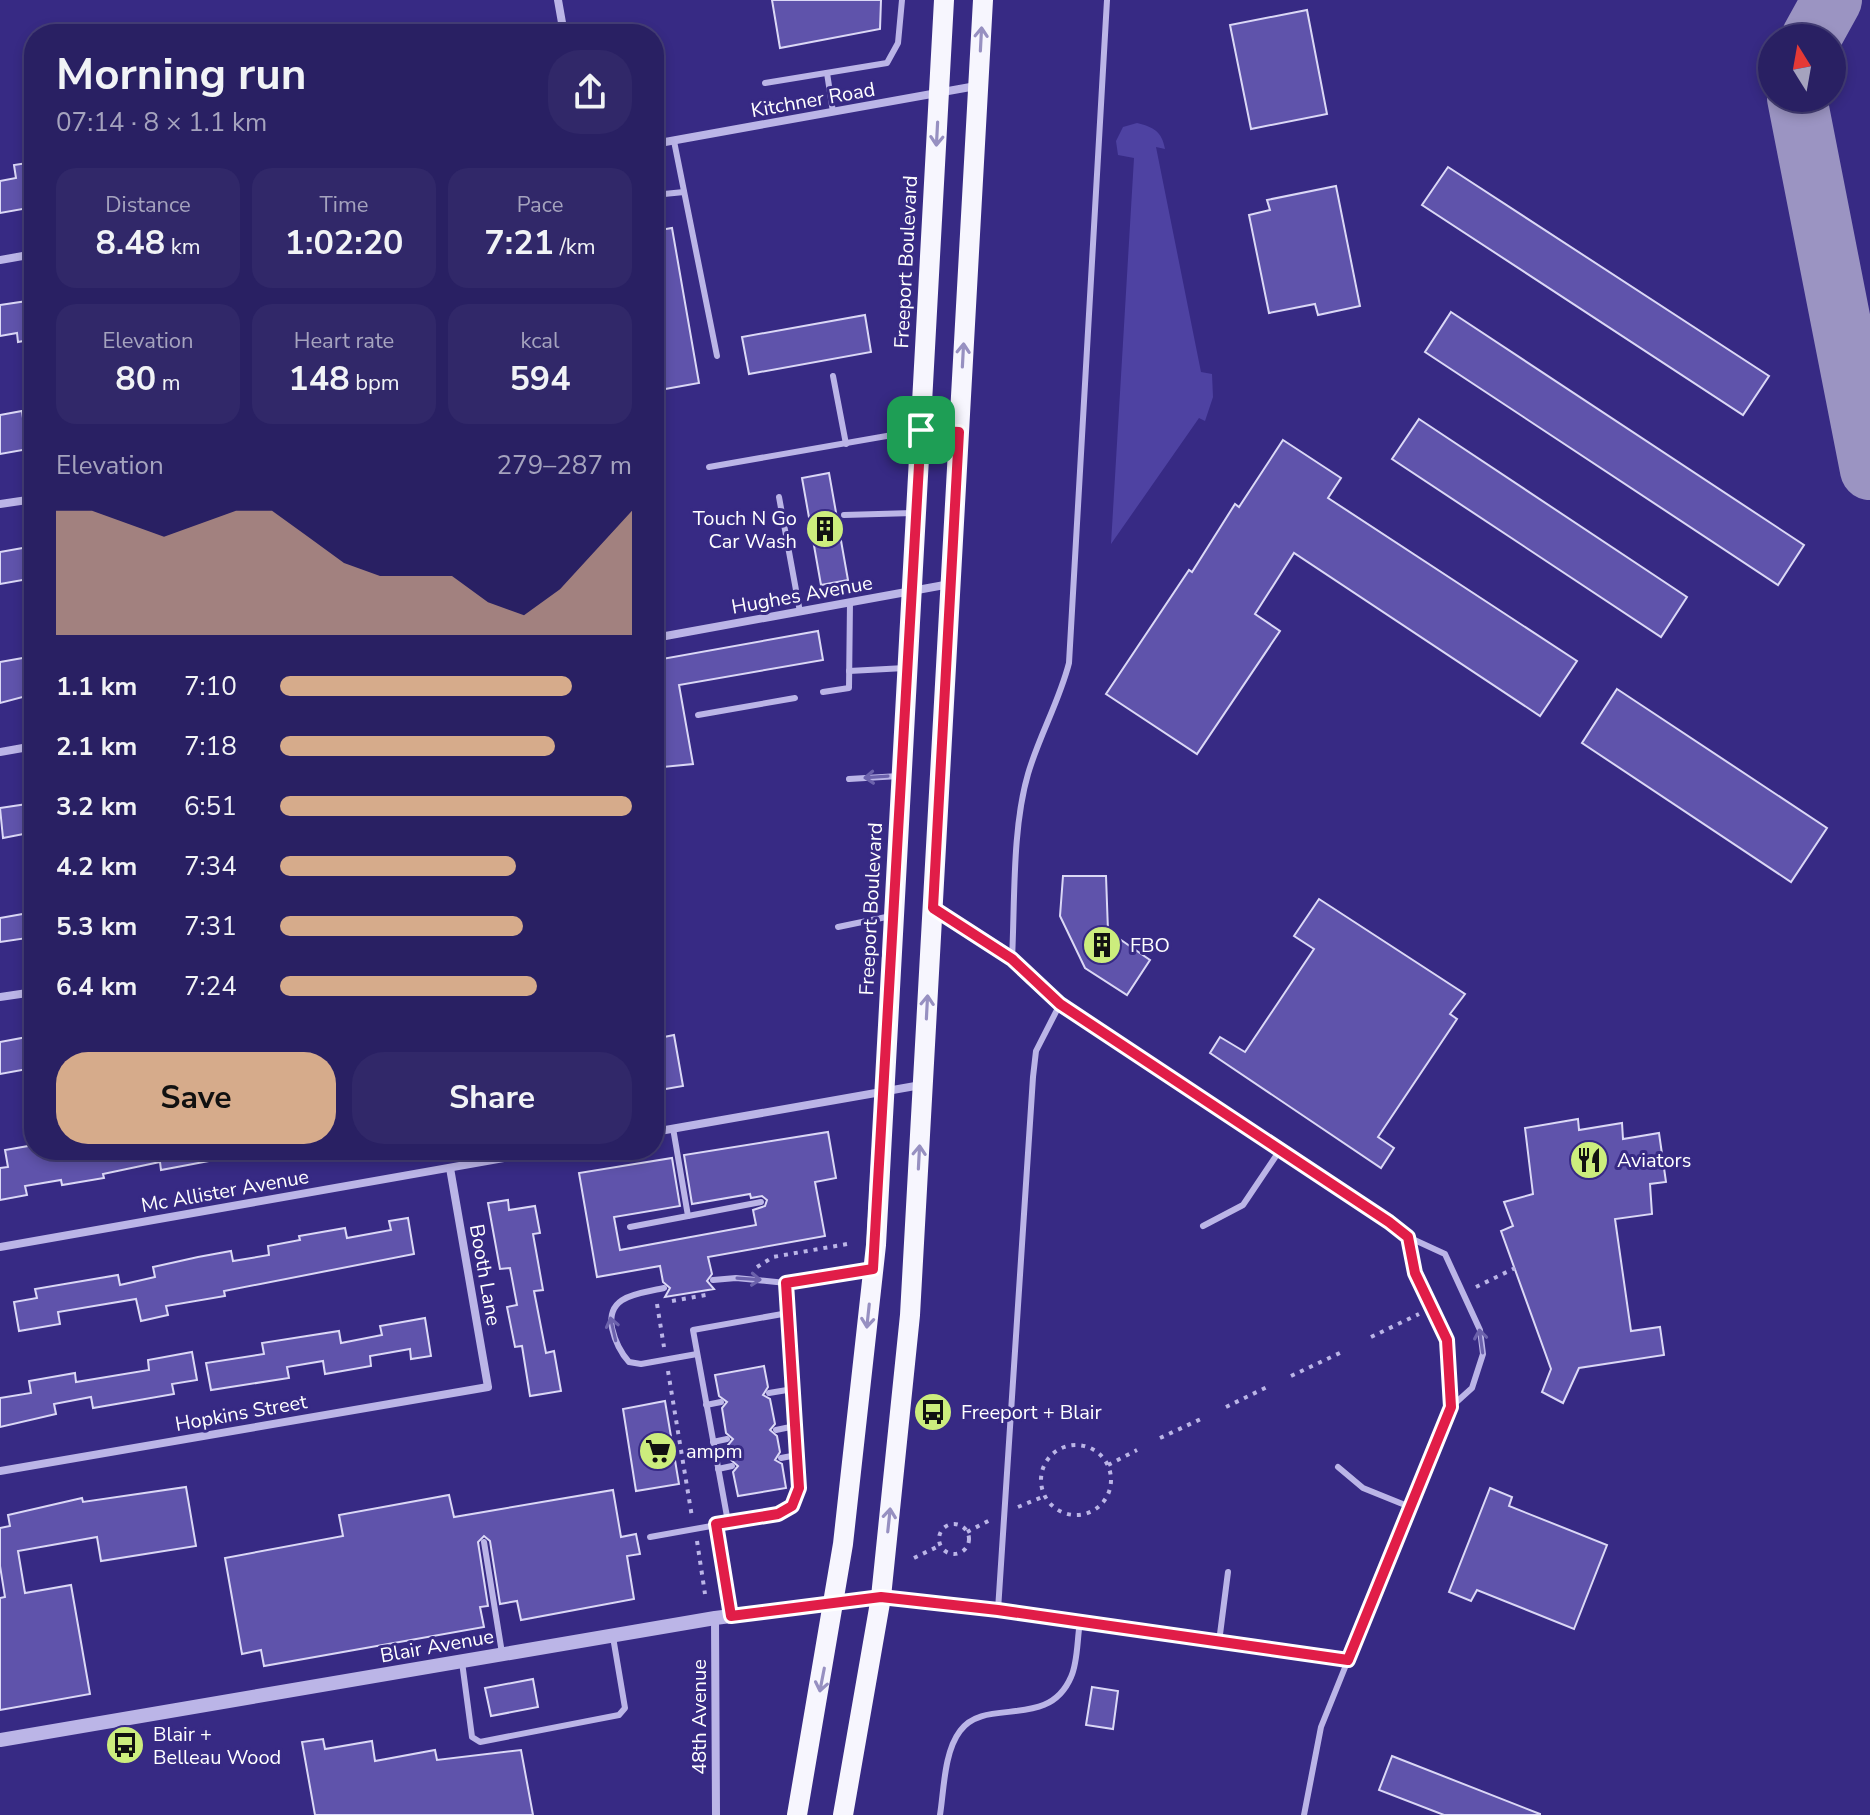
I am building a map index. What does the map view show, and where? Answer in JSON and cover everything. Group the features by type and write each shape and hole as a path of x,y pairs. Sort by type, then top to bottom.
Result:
{"main road":[{"name":"Freeport Boulevard","path":"797,1815 835,1603 873,1269 886,1091 944,0"},
{"path":"843,1815 881,1597 910,1315 983,0"}],"street":[{"path":"558,0 562,24"},
{"name":"Kitchner Road","path":"664,142 978,86"},
{"path":"0,260 24,256"},
{"path":"0,504 24,500"},
{"name":"Hughes Avenue","path":"664,636 951,584"},
{"path":"0,752 24,748"},
{"path":"0,997 24,993"},
{"path":"664,1130 923,1085"},
{"name":"Mc Allister Avenue","path":"0,1247 494,1160"},
{"name":"Booth Lane","path":"450,1168 488,1387"},
{"name":"Hopkins Street","path":"0,1471 488,1387"},
{"name":"Blair Avenue","path":"0,1740 715,1618 881,1597"},
{"name":"48th Avenue","path":"715,1618 716,1815"}],"lane":[{"path":"765,83 887,63 894,56 902,0"},
{"path":"1012,959 1021,814 1028,774 1060,698 1069,663 1107,0"},
{"path":"827,73 833,112"},
{"path":"674,141 717,356"},
{"path":"664,194 684,192"},
{"path":"833,376 846,444"},
{"path":"709,467 921,430 959,432"},
{"path":"779,497 800,612"},
{"path":"844,515 916,513"},
{"path":"823,692 849,688 850,602"},
{"path":"849,671 908,668"},
{"path":"698,715 795,698"},
{"path":"849,779 902,776"},
{"path":"933,908 1012,959 1060,1004 1408,1237 1445,1254 1480,1330 1483,1354 1472,1388 1451,1407 1321,1727 1304,1815"},
{"path":"838,927 895,916"},
{"path":"998,1610 1033,1077 1036,1051 1060,1004"},
{"path":"673,1128 688,1216"},
{"path":"1203,1226 1243,1205 1280,1150"},
{"path":"630,1227 761,1202"},
{"path":"1408,1237 1415,1273 1447,1340 1451,1407"},
{"path":"713,1280 736,1278 786,1283 873,1269"},
{"path":"650,1537 778,1514 792,1506 799,1488 786,1283"},
{"path":"664,1288 620,1299 613,1306 610,1316 621,1353 629,1362 641,1364 697,1354"},
{"path":"728,1522 693,1330 788,1313"},
{"path":"769,1393 793,1389"},
{"path":"706,1405 721,1402"},
{"path":"776,1430 795,1426"},
{"path":"713,1442 727,1439"},
{"path":"781,1458 797,1455"},
{"path":"718,1469 732,1466"},
{"path":"1338,1467 1363,1488 1410,1507"},
{"path":"716,1524 731,1616"},
{"path":"484,1542 502,1655"},
{"path":"1219,1642 1228,1572"},
{"path":"881,1597 998,1610 1348,1660"},
{"path":"940,1815 953,1745 961,1729 979,1717 1027,1712 1049,1704 1072,1676 1080,1622"},
{"path":"462,1662 472,1737 480,1742 619,1715 625,1708 612,1636"}],"path":[{"path":"1476,1287 1515,1268"},
{"path":"1371,1337 1421,1313"},
{"path":"1291,1376 1344,1351"},
{"path":"1226,1407 1267,1387"},
{"path":"1160,1438 1203,1418"},
{"path":"1087,1446 1108,1465 1112,1482 1109,1493 1094,1510 1072,1515 1052,1505 1045,1496 1041,1484 1046,1462 1064,1447 1087,1446"},
{"path":"1108,1465 1137,1450"},
{"path":"1018,1507 1045,1496"},
{"path":"967,1532 990,1520"},
{"path":"950,1524 959,1525 967,1532 968,1544 961,1551 947,1552 941,1545 942,1530 950,1524"},
{"path":"914,1558 941,1545"}],"shaded area":[{"path":"1137,123 1156,131 1164,143 1165,149 1156,147 1201,372 1212,374 1213,397 1205,421 1199,418 1111,544 1134,158 1118,155 1116,141 1123,127"}],"building":[{"path":"772,0 881,0 880,29 780,48"},
{"path":"1307,10 1327,114 1251,129 1230,25"},
{"path":"24,164 24,209 0,213 0,181 16,178 14,165"},
{"path":"1448,167 1769,376 1743,415 1422,205"},
{"path":"1336,186 1360,306 1318,315 1315,304 1269,313 1249,215 1270,210 1267,200"},
{"path":"672,228 699,383 664,389 664,229"},
{"path":"24,301 24,341 18,342 17,333 0,336 0,305"},
{"path":"1451,312 1804,545 1778,585 1425,352"},
{"path":"865,315 871,352 749,374 742,337"},
{"path":"22,411 24,450 0,454 0,415"},
{"path":"1419,419 1687,597 1661,637 1392,459"},
{"path":"1283,440 1341,478 1328,498 1577,661 1540,716 1294,553 1255,614 1280,631 1197,754 1106,694 1189,570 1192,572 1235,504 1239,507"},
{"name":"Touch N Go Car Wash","path":"829,473 848,580 821,585 802,478"},
{"path":"24,548 24,580 0,584 0,552"},
{"path":"818,631 823,660 679,685 693,764 664,767 664,659"},
{"path":"24,658 24,697 0,703 0,662"},
{"path":"1617,689 1827,828 1791,882 1582,743"},
{"path":"24,804 24,834 3,838 0,808"},
{"name":"FBO","path":"1063,876 1106,876 1108,931 1150,960 1127,995 1085,968 1060,916"},
{"path":"1319,899 1465,994 1450,1014 1457,1019 1378,1137 1394,1148 1381,1168 1210,1053 1220,1037 1245,1052 1314,949 1294,936"},
{"path":"24,914 24,938 0,942 0,918"},
{"path":"674,1035 683,1086 664,1089 664,1037"},
{"path":"24,1038 24,1070 0,1074 0,1042"},
{"path":"1578,1119 1579,1130 1622,1123 1623,1139 1659,1133 1666,1182 1650,1184 1652,1214 1615,1219 1631,1331 1660,1327 1664,1355 1579,1368 1563,1403 1542,1392 1551,1369 1501,1231 1513,1226 1504,1202 1533,1194 1525,1128"},
{"path":"828,1132 836,1178 815,1182 825,1236 708,1257 712,1274 707,1281 714,1289 665,1297 670,1288 663,1282 660,1266 597,1277 579,1173 672,1158 680,1206 614,1217 620,1250 756,1225 753,1210 765,1206 767,1200 762,1196 751,1198 750,1194 692,1204 684,1155"},
{"path":"24,1147 24,1160 215,1160 161,1170 160,1162 103,1174 104,1178 62,1185 61,1180 25,1186 27,1195 0,1200 0,1168 8,1167 5,1150"},
{"path":"508,1200 509,1210 535,1206 540,1233 533,1234 543,1290 534,1291 546,1353 554,1351 561,1391 530,1396 522,1346 515,1347 507,1307 517,1305 510,1268 500,1269 488,1203"},
{"path":"408,1218 414,1254 224,1291 225,1296 166,1306 168,1315 141,1321 136,1299 58,1312 60,1324 19,1331 14,1302 37,1298 35,1289 118,1275 120,1285 155,1277 153,1267 231,1251 233,1261 269,1255 268,1246 300,1240 299,1236 345,1228 347,1238 391,1230 389,1221"},
{"path":"425,1318 431,1356 411,1359 410,1349 370,1356 371,1366 325,1374 323,1361 287,1367 289,1378 211,1390 206,1363 264,1354 262,1343 339,1331 341,1343 382,1335 380,1326"},
{"path":"192,1352 197,1380 172,1384 174,1394 93,1408 91,1397 54,1404 56,1414 0,1427 0,1398 31,1393 29,1381 75,1373 76,1382 149,1370 148,1360"},
{"path":"764,1366 768,1387 763,1395 770,1399 775,1424 770,1430 777,1436 780,1452 775,1460 782,1464 786,1488 738,1496 733,1472 738,1466 731,1460 728,1445 733,1439 726,1433 722,1408 727,1402 719,1396 715,1375"},
{"path":"665,1401 679,1484 636,1491 623,1409"},
{"path":"186,1487 196,1546 101,1561 97,1537 18,1551 25,1593 71,1585 90,1694 0,1710 0,1598 5,1597 0,1566 0,1528 10,1526 8,1515 82,1498 83,1502"},
{"path":"1490,1488 1512,1497 1509,1506 1607,1545 1574,1629 1477,1590 1471,1601 1449,1592"},
{"path":"613,1490 621,1537 636,1534 640,1554 627,1556 634,1599 521,1620 517,1601 500,1604 490,1541 484,1536 478,1542 488,1606 480,1607 484,1627 264,1666 261,1650 242,1654 225,1558 343,1536 339,1515 449,1495 454,1517"},
{"path":"533,1679 538,1707 491,1716 485,1688"},
{"path":"1092,1687 1118,1691 1113,1729 1086,1725"},
{"path":"323,1739 325,1749 372,1741 375,1761 435,1750 437,1760 521,1750 533,1815 315,1815 302,1742"},
{"path":"1392,1756 1540,1815 1444,1815 1379,1790"}],"taxiway":[{"path":"1819,24 1832,0"},
{"path":"1800,112 1870,470"}],"place":[{"name":"Touch N Go Car Wash","path":"825,529"},
{"name":"FBO","path":"1102,945"},
{"name":"Aviators","path":"1589,1160"},
{"name":"Freeport + Blair","path":"933,1412"},
{"name":"ampm","path":"658,1451"},
{"name":"Blair + Belleau Wood","path":"125,1745"}],"route":[{"path":"921,430 959,432 933,908 1012,959 1060,1004 1408,1237 1415,1273 1447,1340 1451,1407 1348,1660 998,1610 881,1597 731,1616 716,1524 778,1514 792,1506 799,1488 786,1283 845,1271 873,1269 886,1091 921,430"}]}
